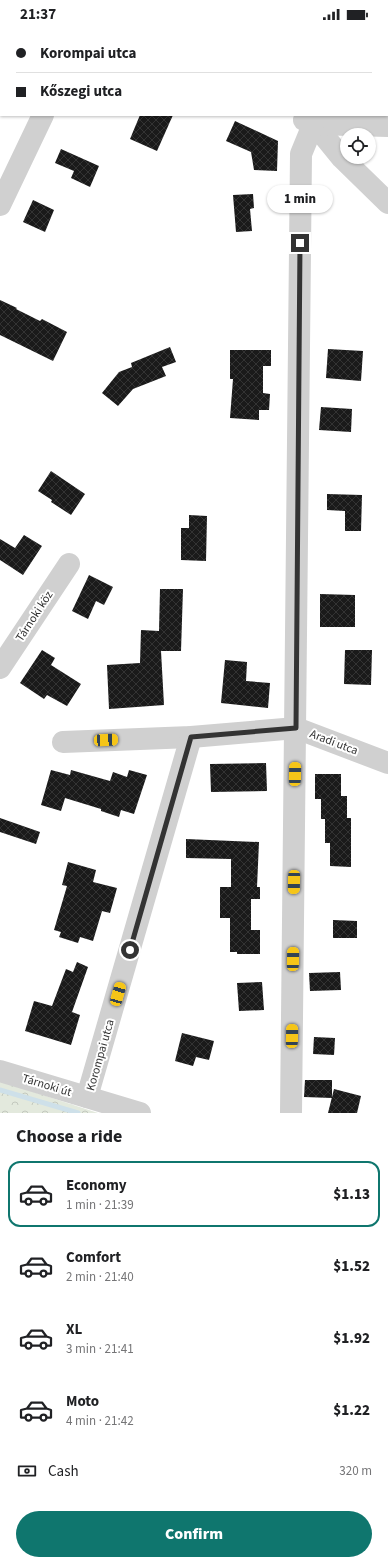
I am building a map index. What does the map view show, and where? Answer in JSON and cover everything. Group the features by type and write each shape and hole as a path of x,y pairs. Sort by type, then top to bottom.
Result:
{"street":[{"path":"0,205 43,116"},
{"path":"299,116 388,126"},
{"path":"312,118 342,158 388,203"},
{"path":"291,1113 301,154 312,118"},
{"name":"Tárnoki köz","path":"0,668 69,564"},
{"name":"Aradi utca","path":"63,742 191,737 296,728 388,763"},
{"name":"Korompai utca","path":"88,1097 191,737"},
{"name":"Tárnoki út","path":"0,1071 140,1113"}],"green space":[{"path":"0,1081 98,1113 0,1113"}],"building":[{"path":"140,116 173,116 157,151 130,139"},
{"path":"235,121 278,141 277,171 254,170 251,152 226,141"},
{"path":"61,149 99,166 90,187 71,178 74,171 55,163"},
{"path":"253,194 254,208 250,209 252,231 236,232 233,195"},
{"path":"33,200 54,210 45,232 23,222"},
{"path":"0,300 40,321 42,319 67,332 53,361 0,335"},
{"path":"170,347 176,362 162,367 166,376 133,389 118,406 102,393 119,372 132,367 131,363"},
{"path":"328,349 363,351 361,381 326,378"},
{"path":"230,350 271,350 271,366 263,366 263,393 270,394 269,410 259,410 259,420 230,418 233,379 230,379"},
{"path":"321,407 352,409 351,432 319,430"},
{"path":"51,471 85,494 71,515 51,502 52,500 38,491"},
{"path":"327,494 362,495 361,531 345,531 345,511 327,510"},
{"path":"189,515 207,516 206,561 181,560 181,528 189,528"},
{"path":"24,535 42,546 23,575 0,560 0,539 15,548"},
{"path":"89,575 113,587 104,605 96,601 88,619 72,611"},
{"path":"160,589 183,589 181,651 161,651 164,705 109,709 107,665 140,663 141,630 159,631"},
{"path":"320,594 355,595 355,627 320,627"},
{"path":"42,650 55,658 51,665 81,684 67,706 47,695 44,699 20,683"},
{"path":"345,650 372,650 371,685 344,684"},
{"path":"225,660 247,662 246,681 270,683 268,708 221,703"},
{"path":"266,763 267,791 211,792 210,764"},
{"path":"51,770 70,775 71,770 110,781 113,772 127,777 129,770 147,775 134,814 121,810 119,817 101,811 101,809 65,798 61,811 41,805"},
{"path":"315,774 341,774 341,796 347,796 347,818 351,818 351,867 330,866 330,843 325,843 325,819 321,819 321,799 315,799"},
{"path":"0,818 40,832 36,844 0,832"},
{"path":"186,839 259,842 257,887 260,887 260,899 251,899 251,930 260,930 260,954 237,954 237,952 230,952 230,918 220,918 220,887 231,887 231,859 186,858"},
{"path":"68,862 96,870 93,882 117,888 110,913 102,911 93,941 80,937 78,943 59,937 61,932 54,930 67,886 62,885"},
{"path":"333,920 357,921 357,938 333,938"},
{"path":"77,962 88,967 72,1012 80,1015 71,1045 25,1031 34,1001 52,1006 66,969 73,972"},
{"path":"340,972 341,990 310,991 309,973"},
{"path":"262,982 264,1010 239,1011 237,983"},
{"path":"182,1033 214,1041 209,1060 196,1057 193,1066 175,1061"},
{"path":"314,1037 335,1038 334,1055 313,1054"},
{"path":"305,1080 332,1080 332,1098 304,1097"},
{"path":"334,1089 361,1096 357,1113 328,1113"}],"waterway":[{"path":"0,1090 78,1113"}],"route":[{"path":"130,950 191,737 296,728 300,243"}]}
